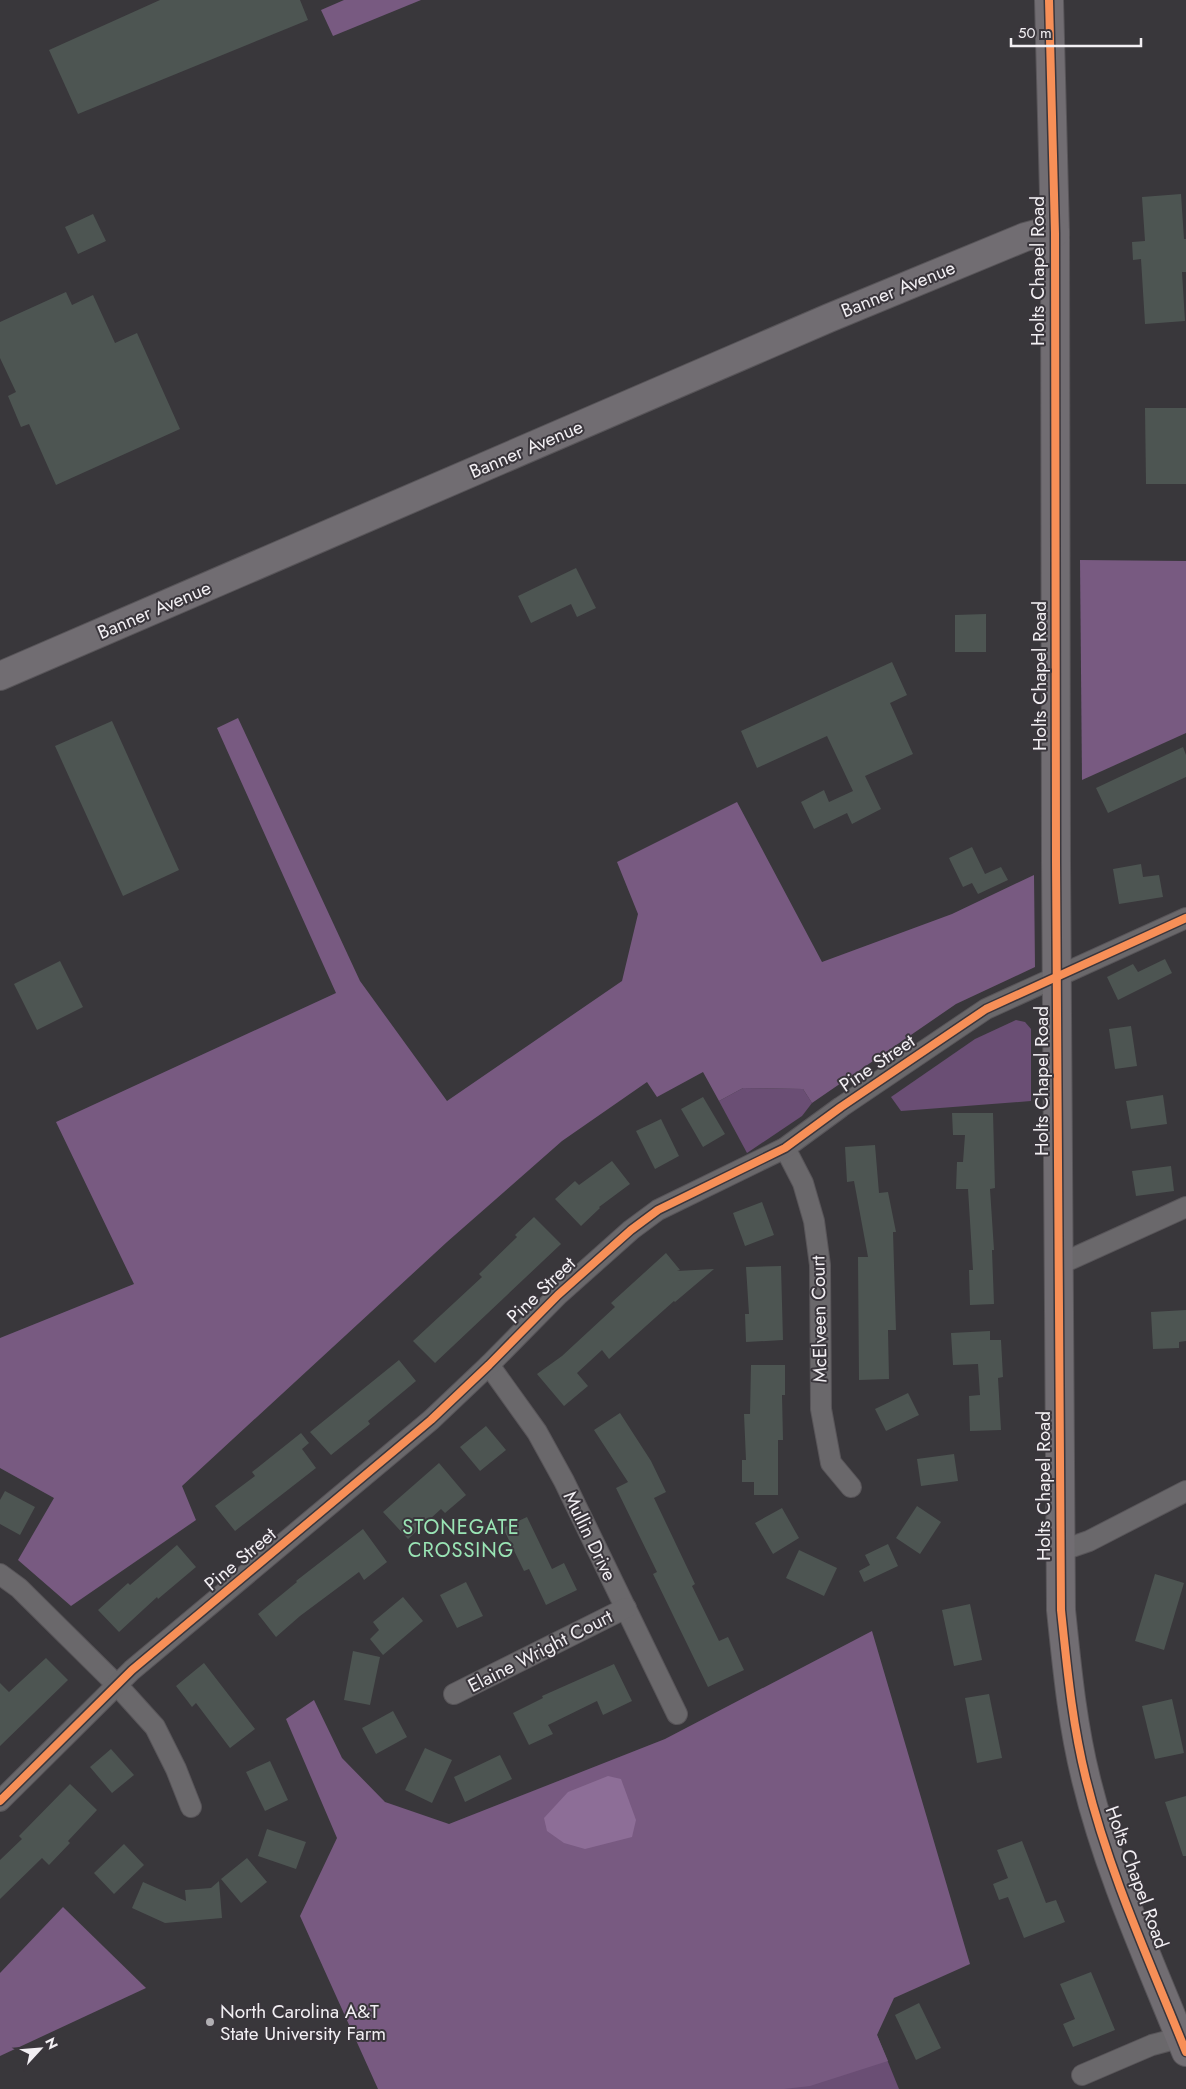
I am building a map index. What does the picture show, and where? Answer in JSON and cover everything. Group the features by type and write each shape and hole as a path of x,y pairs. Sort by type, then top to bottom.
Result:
{"street":[{"name":"Holts Chapel Road","path":"1049,0 1055,233 1061,1610 1070,1700 1086,1779 1108,1852 1184,2042"},
{"name":"Banner Avenue","path":"0,676 829,318 1025,237 1055,233"},
{"name":"Pine Street","path":"0,1801 132,1670 431,1420 490,1365 558,1295 631,1230 658,1210 785,1148 986,1009 1057,979 1186,918"},
{"name":"McElveen Court","path":"785,1148 803,1183 814,1221 820,1265 820,1391 822,1418 832,1463 851,1486"},
{"path":"1058,1265 1186,1207"},
{"name":"Mullin Drive","path":"490,1365 537,1432 677,1714"},
{"path":"1060,1551 1089,1541 1186,1491"},
{"path":"0,1574 19,1588 117,1686 155,1727 176,1769 191,1807"},
{"name":"Elaine Wright Court","path":"454,1694 626,1608"},
{"path":"1082,2075 1152,2045 1184,2042"}],"shaded area":[{"path":"344,0 421,0 333,36 321,10"},
{"path":"1080,560 1186,561 1186,733 1082,780"},
{"path":"238,718 360,981 447,1101 622,981 638,914 617,862 737,802 822,962 952,914 1034,875 1035,967 956,1004 812,1103 803,1089 743,1088 719,1101 703,1072 657,1097 647,1082 562,1141 447,1242 182,1486 196,1520 71,1606 18,1560 54,1498 0,1468 0,1338 134,1284 56,1122 336,993 217,728"},
{"path":"1016,1020 1025,1022 1031,1029 1031,1101 901,1111 891,1097 975,1039"},
{"path":"743,1088 803,1089 812,1103 802,1116 747,1153 719,1101"},
{"path":"872,1631 970,1964 894,1998 877,2035 888,2061 810,2086 784,2089 378,2089 300,1916 337,1838 286,1719 314,1700 342,1758 385,1802 449,1824 665,1739"},
{"path":"608,1776 621,1779 636,1820 632,1837 585,1849 564,1843 547,1831 544,1818 568,1792"},
{"path":"63,1907 146,1988 0,2056 0,1973"},
{"path":"877,2035 899,2089 709,2089"}],"building":[{"path":"160,0 300,0 308,20 78,114 49,50"},
{"path":"1181,194 1184,239 1186,239 1186,272 1182,272 1185,321 1145,324 1141,259 1133,260 1132,242 1145,241 1142,197"},
{"path":"93,214 106,241 78,254 65,227"},
{"path":"66,292 72,305 93,295 115,343 137,333 180,429 56,485 29,424 21,427 8,396 16,392 0,358 0,322"},
{"path":"1145,408 1186,408 1186,484 1146,484"},
{"path":"576,568 596,608 577,617 571,604 531,623 518,596"},
{"path":"986,614 986,652 955,652 955,615"},
{"path":"892,662 907,695 890,703 913,754 865,776 881,809 852,824 847,813 814,829 801,802 824,790 829,802 853,791 827,736 757,768 741,731"},
{"path":"112,721 179,870 123,896 55,746"},
{"path":"1183,747 1186,755 1186,777 1108,813 1096,788"},
{"path":"972,847 985,874 1001,867 1008,880 978,894 972,883 963,887 949,858"},
{"path":"1141,864 1143,877 1159,875 1163,897 1119,904 1113,869"},
{"path":"1165,959 1172,973 1118,1000 1107,977 1133,964 1138,972"},
{"path":"60,961 83,1007 37,1030 14,984"},
{"path":"1131,1026 1137,1066 1115,1069 1109,1029"},
{"path":"1163,1095 1167,1124 1131,1129 1126,1101"},
{"path":"703,1097 725,1134 703,1147 681,1109"},
{"path":"952,1113 993,1113 995,1188 990,1189 994,1250 992,1250 994,1304 970,1305 969,1270 973,1270 968,1189 956,1189 957,1162 963,1162 965,1135 953,1135"},
{"path":"661,1119 679,1156 655,1169 636,1131"},
{"path":"875,1145 879,1193 888,1192 896,1232 893,1232 896,1330 888,1330 889,1379 859,1380 858,1257 868,1257 854,1181 847,1182 845,1147"},
{"path":"612,1161 630,1184 599,1207 581,1226 555,1199 575,1181 579,1185"},
{"path":"1171,1166 1174,1191 1136,1196 1132,1171"},
{"path":"762,1202 774,1235 745,1246 733,1213"},
{"path":"534,1217 561,1244 435,1363 413,1341 482,1277 479,1274 517,1237 515,1235"},
{"path":"666,1253 680,1270 677,1271 714,1269 674,1301 609,1359 602,1350 577,1373 588,1386 564,1406 537,1374 562,1356 615,1307 611,1303"},
{"path":"781,1266 783,1340 746,1342 745,1314 749,1314 746,1267"},
{"path":"1186,1310 1186,1341 1179,1342 1179,1348 1153,1349 1151,1312"},
{"path":"990,1331 990,1340 1001,1340 1003,1377 998,1378 1001,1430 970,1431 969,1396 980,1395 978,1364 953,1365 951,1333"},
{"path":"399,1360 416,1381 368,1421 370,1424 331,1455 310,1432"},
{"path":"751,1365 785,1365 785,1395 782,1395 783,1440 778,1440 778,1495 754,1495 754,1482 742,1482 742,1460 746,1460 744,1414 750,1414"},
{"path":"908,1393 919,1415 886,1431 875,1409"},
{"path":"620,1413 651,1461 666,1492 654,1498 695,1584 692,1586 719,1641 728,1637 744,1670 708,1687 653,1574 657,1572 616,1488 628,1482 594,1430"},
{"path":"486,1426 506,1450 480,1471 460,1447"},
{"path":"301,1433 309,1443 302,1449 316,1468 235,1531 215,1506 255,1476 252,1472"},
{"path":"954,1454 958,1481 921,1486 917,1459"},
{"path":"439,1463 466,1495 445,1513 441,1509 408,1539 383,1512"},
{"path":"5,1491 35,1507 20,1535 0,1524 0,1500"},
{"path":"917,1506 941,1522 920,1554 896,1538"},
{"path":"782,1508 799,1538 773,1554 755,1523"},
{"path":"527,1517 552,1569 564,1563 577,1590 546,1605 529,1569 524,1571 503,1528"},
{"path":"363,1529 387,1562 364,1580 359,1572 300,1616 276,1637 258,1614 296,1581"},
{"path":"888,1544 898,1566 864,1582 859,1571 870,1565 865,1555"},
{"path":"177,1545 196,1567 158,1599 157,1597 119,1632 98,1610 128,1583 130,1585"},
{"path":"799,1550 837,1568 824,1596 786,1578"},
{"path":"1155,1574 1184,1583 1164,1650 1135,1641"},
{"path":"466,1582 483,1616 457,1628 440,1595"},
{"path":"403,1597 423,1621 383,1655 370,1639 379,1630 373,1622"},
{"path":"970,1604 982,1660 954,1666 942,1610"},
{"path":"353,1651 380,1657 370,1705 344,1700"},
{"path":"46,1658 68,1680 0,1746 0,1683 9,1692"},
{"path":"204,1663 255,1729 230,1748 196,1703 192,1707 176,1686"},
{"path":"614,1664 632,1701 603,1715 597,1701 548,1725 553,1734 529,1745 513,1713 543,1698 542,1696"},
{"path":"989,1694 1002,1758 977,1763 965,1698"},
{"path":"1172,1699 1184,1753 1155,1759 1142,1706"},
{"path":"393,1711 407,1737 376,1754 362,1728"},
{"path":"425,1748 452,1760 432,1803 405,1790"},
{"path":"111,1749 134,1775 112,1793 90,1767"},
{"path":"500,1755 512,1779 465,1802 454,1777"},
{"path":"270,1761 288,1800 265,1811 246,1772"},
{"path":"70,1784 97,1810 49,1865 42,1858 0,1899 0,1860 22,1839 19,1836"},
{"path":"1186,1796 1186,1856 1183,1856 1165,1802"},
{"path":"267,1829 306,1842 296,1869 258,1856"},
{"path":"1022,1841 1046,1903 1056,1900 1065,1922 1024,1938 1008,1897 999,1900 993,1884 1008,1878 997,1850"},
{"path":"124,1844 144,1865 114,1894 94,1873"},
{"path":"247,1858 267,1882 241,1903 221,1879"},
{"path":"219,1881 222,1918 165,1923 132,1908 143,1882 186,1901 185,1890 211,1888"},
{"path":"1091,1972 1115,2030 1073,2047 1063,2024 1075,2019 1060,1984"},
{"path":"919,2003 941,2048 916,2060 895,2015"}],"cycle path":[{"path":"1049,0 1055,233 1056,862 1061,1610 1070,1695 1077,1737 1095,1814 1118,1883 1186,2052"},
{"path":"0,1801 132,1670 431,1420 558,1295 631,1230 658,1210 785,1148 841,1107 986,1009 1186,918"}],"place":[{"name":"North Carolina A&T State University Farm","path":"210,2022"}],"district":[{"name":"STONEGATE CROSSING","path":"461,1538"}]}
